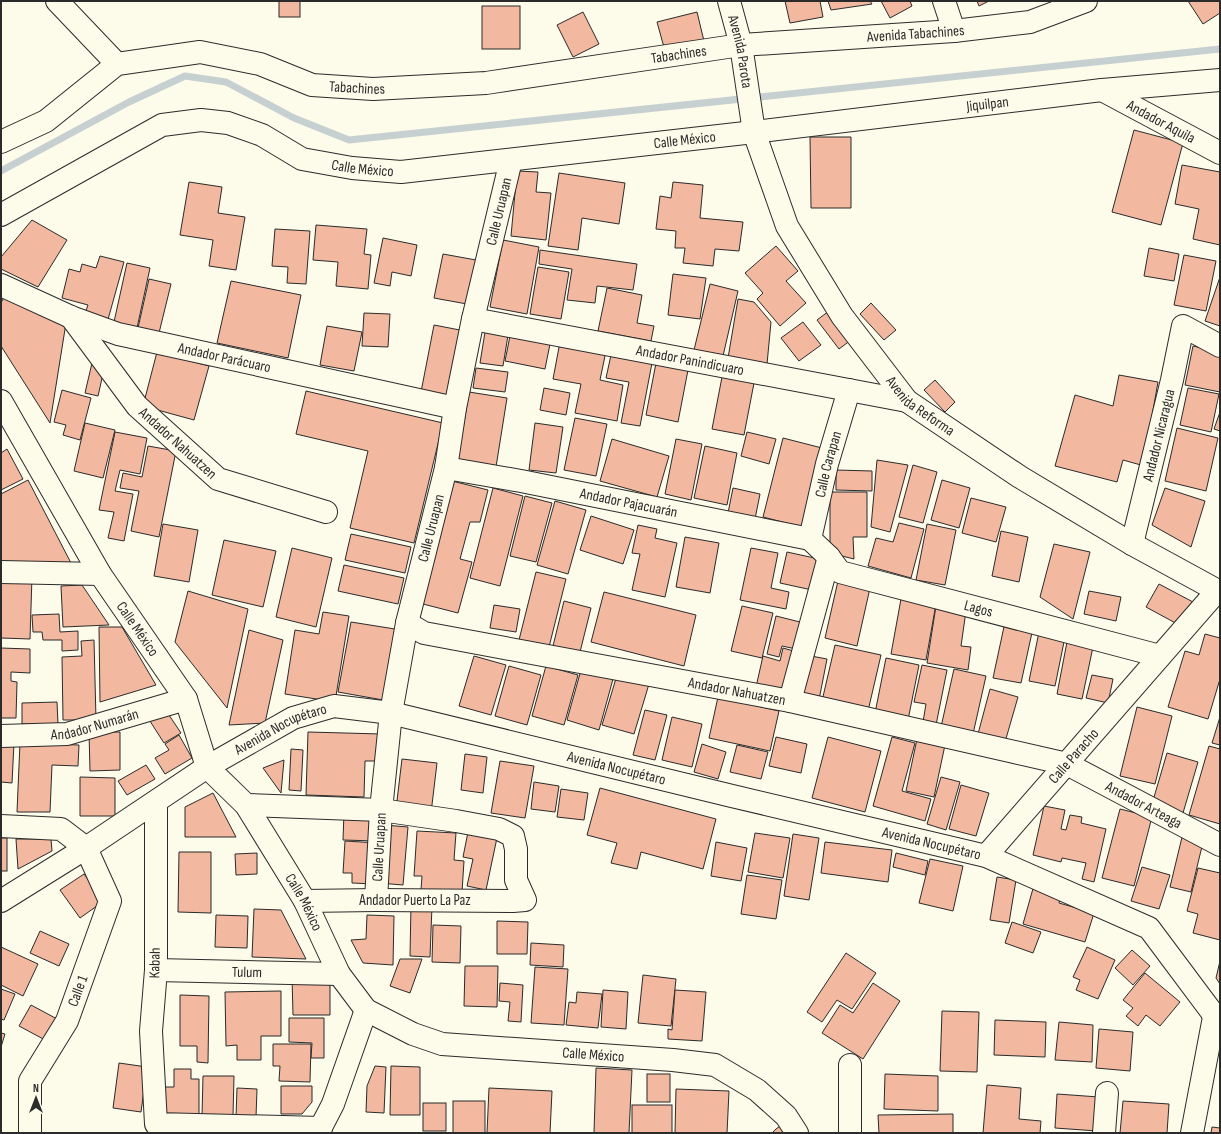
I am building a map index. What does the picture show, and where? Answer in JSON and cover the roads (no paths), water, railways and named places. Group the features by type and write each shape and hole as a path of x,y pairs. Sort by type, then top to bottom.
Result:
{"street":[{"path":"1,142 46,121 117,64 56,1"},
{"name":"Avenida Parota","path":"729,1 741,50 749,104"},
{"path":"944,1 954,31"},
{"name":"Avenida Tabachines","path":"741,50 954,31 1030,22 1086,1"},
{"name":"Tabachines","path":"117,64 200,52 260,64 312,85 373,89 486,83 741,50"},
{"name":"Jiquilpan","path":"754,132 1102,90 1220,80"},
{"name":"Andador Aquila","path":"1102,90 1220,153"},
{"name":"Avenida Reforma","path":"749,104 754,132 787,226 842,316 907,402 1020,477 1132,544 1219,592"},
{"name":"Calle México","path":"1,215 162,125 201,120 228,123 262,134 302,159 352,168 401,172 754,132"},
{"name":"Calle Uruapan","path":"376,900 380,810 391,713 407,624 446,468 455,408 473,319 511,160"},
{"name":"Andador Parácuaro","path":"1,285 71,317 118,334 455,408"},
{"name":"Andador Nahuatzen","path":"71,317 137,406 218,479 326,512"},
{"name":"Andador Panindicuaro","path":"473,319 907,402"},
{"name":"Andador Nicaragua","path":"1132,544 1172,380 1183,326 1220,346"},
{"name":"Calle Carapan","path":"810,539 827,464 849,390"},
{"name":"Calle México","path":"1,401 100,574 186,699 207,768 246,805 305,901 339,974 366,1010 413,1034 442,1044 673,1060 715,1065 757,1090 786,1116 797,1133"},
{"name":"Andador Pajacuarán","path":"446,468 522,481 810,539"},
{"name":"Lagos","path":"810,539 829,557 840,572 1160,656"},
{"path":"790,701 829,557"},
{"path":"1,572 100,574"},
{"name":"Calle Paracho","path":"986,856 1160,656 1219,592"},
{"name":"Andador Nahuatzen","path":"407,624 424,633 790,701 1067,764"},
{"name":"Andador Numarán","path":"1,736 67,734 186,699"},
{"name":"Avenida Nocupétaro","path":"1,902 207,768 293,718 334,706 391,713 986,856 1149,928 1217,1020"},
{"name":"Andador Arteaga","path":"1067,764 1220,845"},
{"name":"Kabah","path":"156,802 156,970 151,1031 156,1124 320,1130"},
{"path":"246,805 380,810"},
{"name":"Andador Puerto La Paz","path":"305,901 525,900 516,880 516,849 513,836 499,829 380,810"},
{"path":"1,826 61,828 86,848"},
{"name":"Calle 1","path":"30,1133 30,1082 67,1021 110,901 86,848"},
{"name":"Tulum","path":"156,970 339,974"},
{"path":"320,1130 333,1104 366,1010"},
{"path":"1192,1133 1217,1020"},
{"path":"850,1065 850,1133"},
{"path":"1104,1133 1106,1093"}],"waterway":[{"path":"1,171 129,102 185,76 226,82 294,118 349,140 1220,49"}]}
